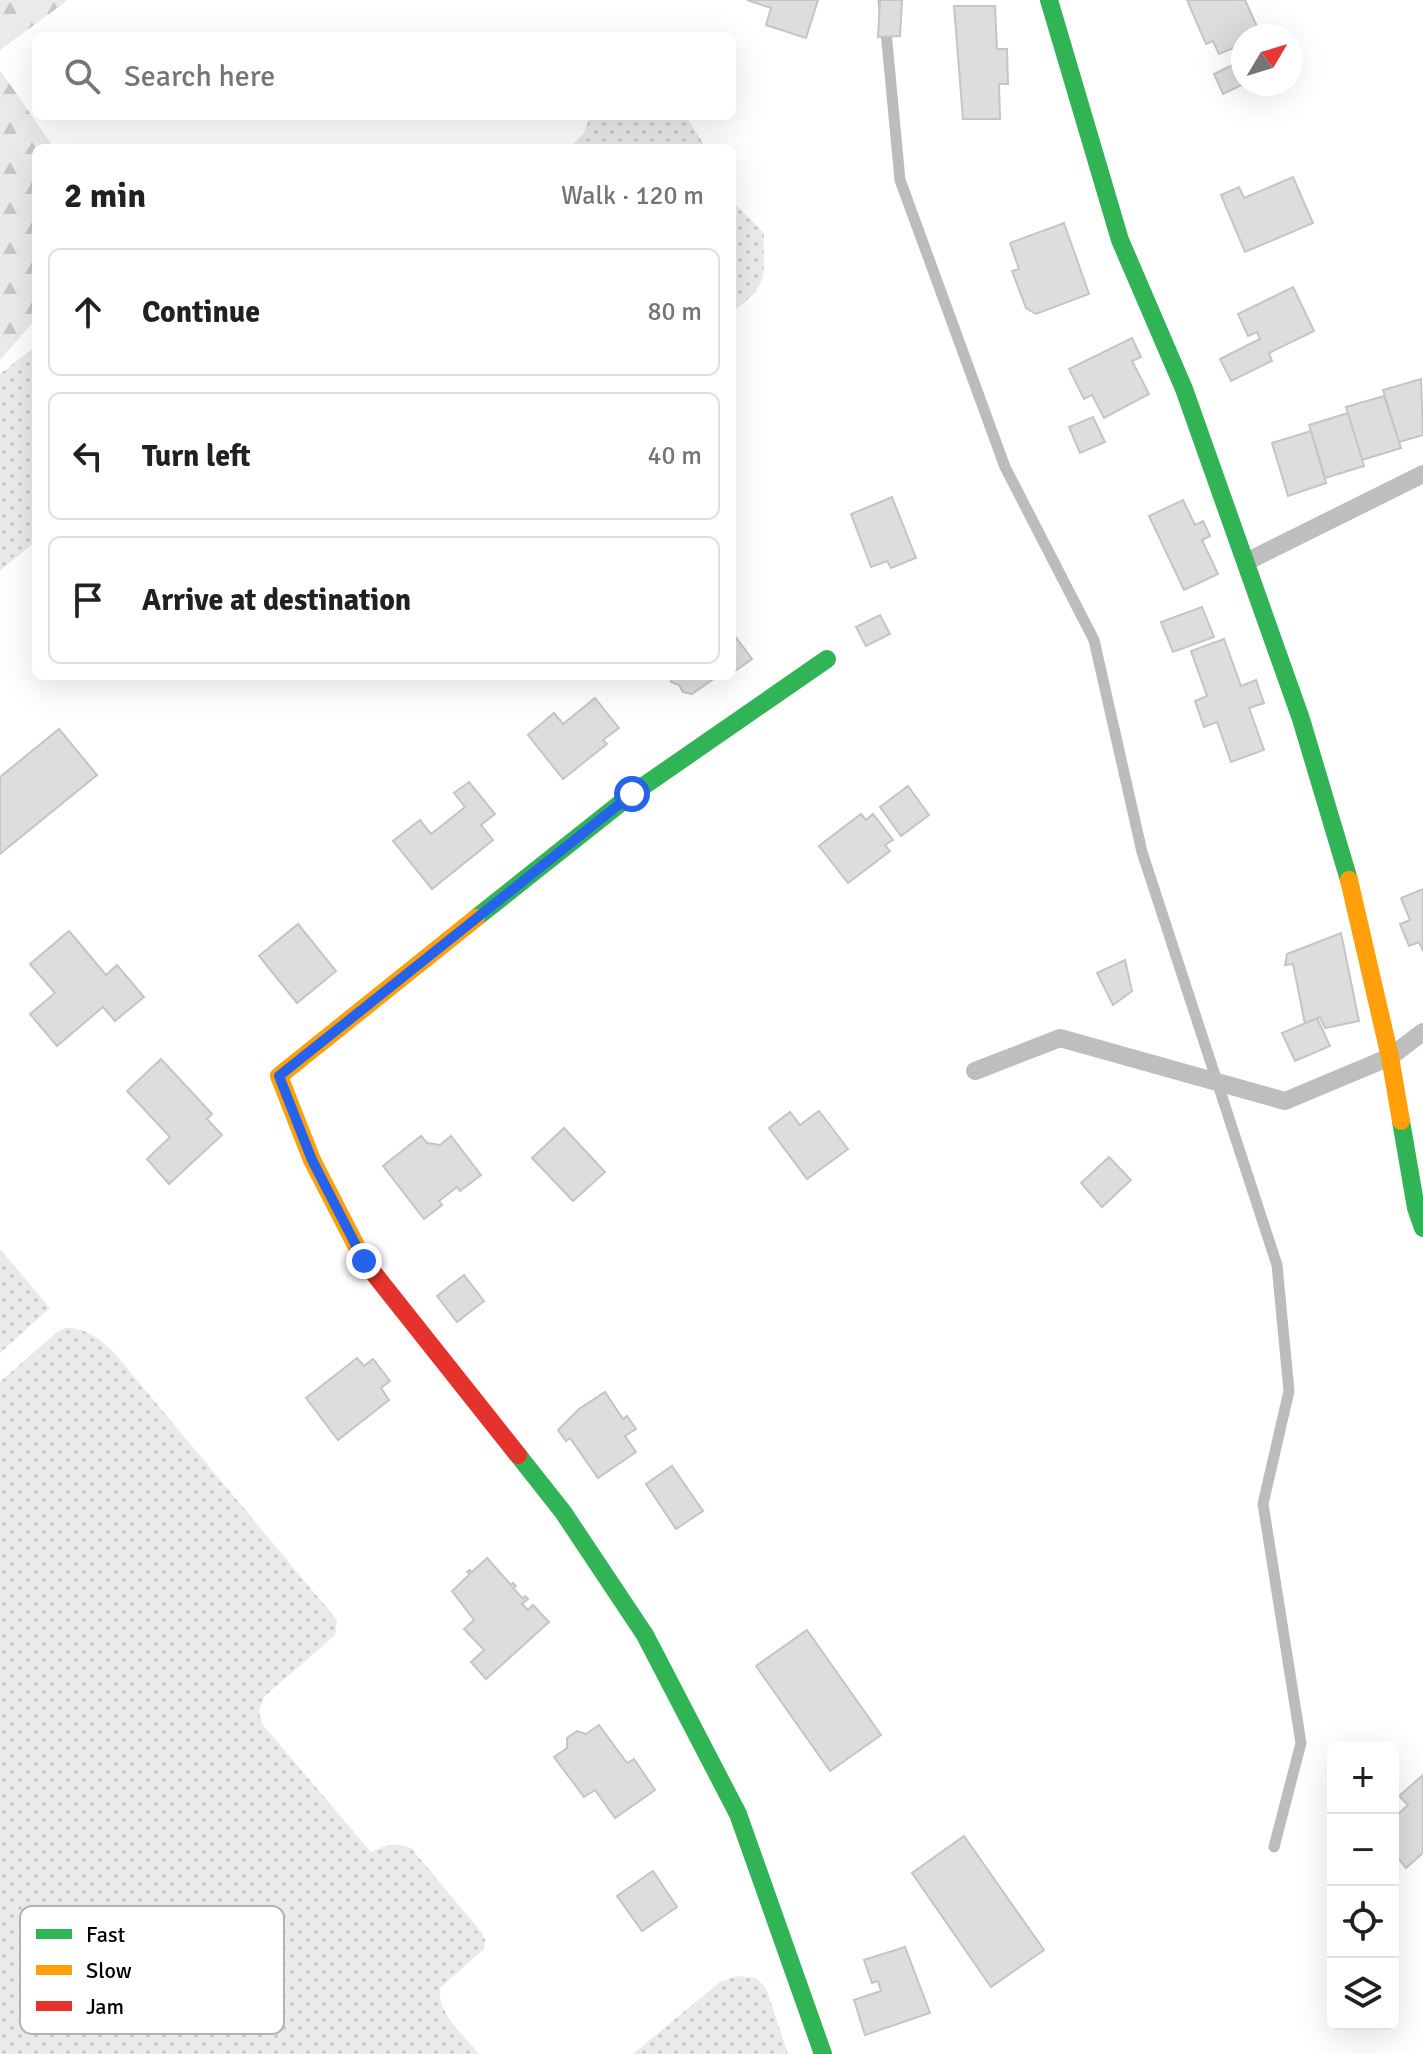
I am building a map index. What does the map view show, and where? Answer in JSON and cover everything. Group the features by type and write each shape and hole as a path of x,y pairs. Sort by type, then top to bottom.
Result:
{"street":[{"path":"1049,0 1120,240 1184,389 1301,719 1350,882 1390,1057 1416,1208 1423,1228"},
{"path":"823,2054 738,1814 645,1635 563,1512 364,1261 312,1160 279,1076 632,794 827,659"}],"lane":[{"path":"1246,562 1423,474"},
{"path":"975,1071 1060,1038 1285,1101 1390,1057 1423,1032"}],"green space":[{"path":"0,0 68,0 0,50"},
{"path":"0,70 51,144 32,144 32,324 0,360"},
{"path":"589,120 688,120 704,144 573,144 584,133"},
{"path":"736,205 764,233 762,278 754,293 736,308"},
{"path":"32,349 32,544 0,571 0,374"},
{"path":"0,1249 50,1308 0,1353"},
{"path":"74,1328 86,1332 111,1349 337,1620 335,1635 265,1696 259,1711 262,1724 371,1852 390,1845 411,1848 482,1933 484,1949 440,1988 442,2006 447,2015 479,2054 0,2054 0,1382 58,1331"},
{"path":"737,1976 756,1978 766,1988 788,2054 633,2054 720,1982"}],"building":[{"path":"747,0 818,0 806,38 766,25 771,8"},
{"path":"880,0 902,0 900,36 878,37"},
{"path":"1187,0 1245,0 1256,24 1231,24 1231,49 1219,54 1213,41 1206,44"},
{"path":"954,6 995,6 997,49 1007,49 1008,84 999,84 1000,119 963,119"},
{"path":"1231,66 1231,90 1223,94 1214,74"},
{"path":"1293,177 1313,223 1245,252 1221,195 1239,187 1244,198"},
{"path":"1064,223 1089,294 1036,314 1026,308 1012,271 1019,269 1010,243"},
{"path":"1293,287 1314,331 1269,353 1272,361 1231,381 1220,359 1260,339 1257,332 1248,336 1238,314"},
{"path":"1132,338 1141,357 1132,361 1149,394 1104,418 1092,395 1084,399 1069,369"},
{"path":"1421,379 1423,435 1399,442 1383,390"},
{"path":"1384,396 1401,448 1362,460 1346,407"},
{"path":"1348,413 1364,466 1325,478 1309,425"},
{"path":"1093,417 1105,442 1080,453 1069,427"},
{"path":"1311,431 1326,483 1288,496 1272,443"},
{"path":"892,497 916,558 891,568 887,561 871,567 851,514"},
{"path":"1183,500 1195,525 1203,521 1210,536 1202,540 1218,574 1184,590 1149,516"},
{"path":"1202,607 1214,637 1173,652 1161,622"},
{"path":"880,615 890,634 866,646 856,627"},
{"path":"736,637 752,659 736,670"},
{"path":"1224,639 1241,686 1256,680 1264,703 1249,708 1264,750 1231,762 1217,722 1204,727 1195,701 1207,696 1191,651"},
{"path":"712,680 692,694 683,692 679,685 671,682"},
{"path":"595,698 619,728 603,740 607,744 563,779 528,735 554,713 563,724"},
{"path":"59,729 97,775 0,854 0,777"},
{"path":"469,782 495,814 481,825 493,840 432,889 393,841 420,820 431,834 465,807 454,793"},
{"path":"908,786 929,815 901,836 880,807"},
{"path":"861,814 866,820 873,814 893,840 885,845 890,851 848,883 819,846"},
{"path":"1423,889 1423,951 1419,942 1409,946 1400,924 1410,920 1401,898"},
{"path":"298,924 336,971 297,1003 259,956"},
{"path":"69,931 106,975 117,965 144,997 115,1021 103,1007 57,1046 30,1014 55,993 30,964"},
{"path":"1341,933 1359,1021 1325,1028 1320,1017 1305,1024 1293,964 1285,965 1287,954"},
{"path":"1125,960 1132,991 1113,1005 1097,973"},
{"path":"1317,1018 1330,1046 1295,1061 1282,1033"},
{"path":"161,1059 212,1114 207,1119 222,1135 169,1184 147,1159 170,1137 127,1091"},
{"path":"819,1111 848,1149 807,1179 769,1128 790,1112 800,1125"},
{"path":"564,1128 605,1172 573,1201 532,1158"},
{"path":"421,1136 427,1143 440,1145 451,1136 481,1175 460,1191 457,1187 439,1201 442,1205 424,1219 383,1166"},
{"path":"1109,1157 1131,1180 1102,1207 1081,1183"},
{"path":"464,1275 484,1301 457,1322 437,1296"},
{"path":"357,1358 364,1366 373,1359 390,1381 381,1388 389,1400 338,1440 306,1398"},
{"path":"605,1392 623,1419 627,1416 636,1429 625,1436 636,1452 598,1478 570,1438 566,1441 558,1430 579,1409"},
{"path":"672,1466 703,1511 676,1529 646,1484"},
{"path":"487,1558 511,1585 516,1586 513,1588 523,1599 525,1596 528,1599 522,1604 528,1610 533,1605 549,1622 486,1679 471,1662 484,1650 464,1629 474,1620 452,1591 470,1574 467,1572 472,1572"},
{"path":"807,1630 881,1735 830,1771 756,1666"},
{"path":"599,1725 627,1763 634,1759 655,1790 615,1818 595,1790 584,1797 554,1757 567,1748 567,1738 577,1731 586,1734"},
{"path":"1423,1775 1423,1853 1406,1868 1399,1859 1399,1813 1408,1805 1399,1796"},
{"path":"964,1836 1044,1950 991,1987 912,1873"},
{"path":"653,1871 677,1907 642,1931 617,1896"},
{"path":"905,1947 930,2013 865,2035 854,2000 881,1991 878,1981 872,1983 864,1960"}],"waterway":[{"path":"883,0 900,180 1005,467 1094,640 1142,852 1277,1265 1289,1391 1263,1504 1301,1743 1274,1847"}],"traffic: fast":[{"path":"1049,0 1120,240 1184,389 1301,719 1349,880"},
{"path":"476,918 632,794 827,659"},
{"path":"1401,1121 1416,1208 1423,1228"},
{"path":"518,1455 563,1512 645,1635 738,1814 823,2054"}],"traffic: slow":[{"path":"1349,880 1390,1057 1401,1121"},
{"path":"364,1261 312,1160 279,1076 476,918"}],"traffic: jam":[{"path":"364,1261 518,1455"}],"route":[{"path":"364,1261 312,1160 279,1076 632,794"}]}
